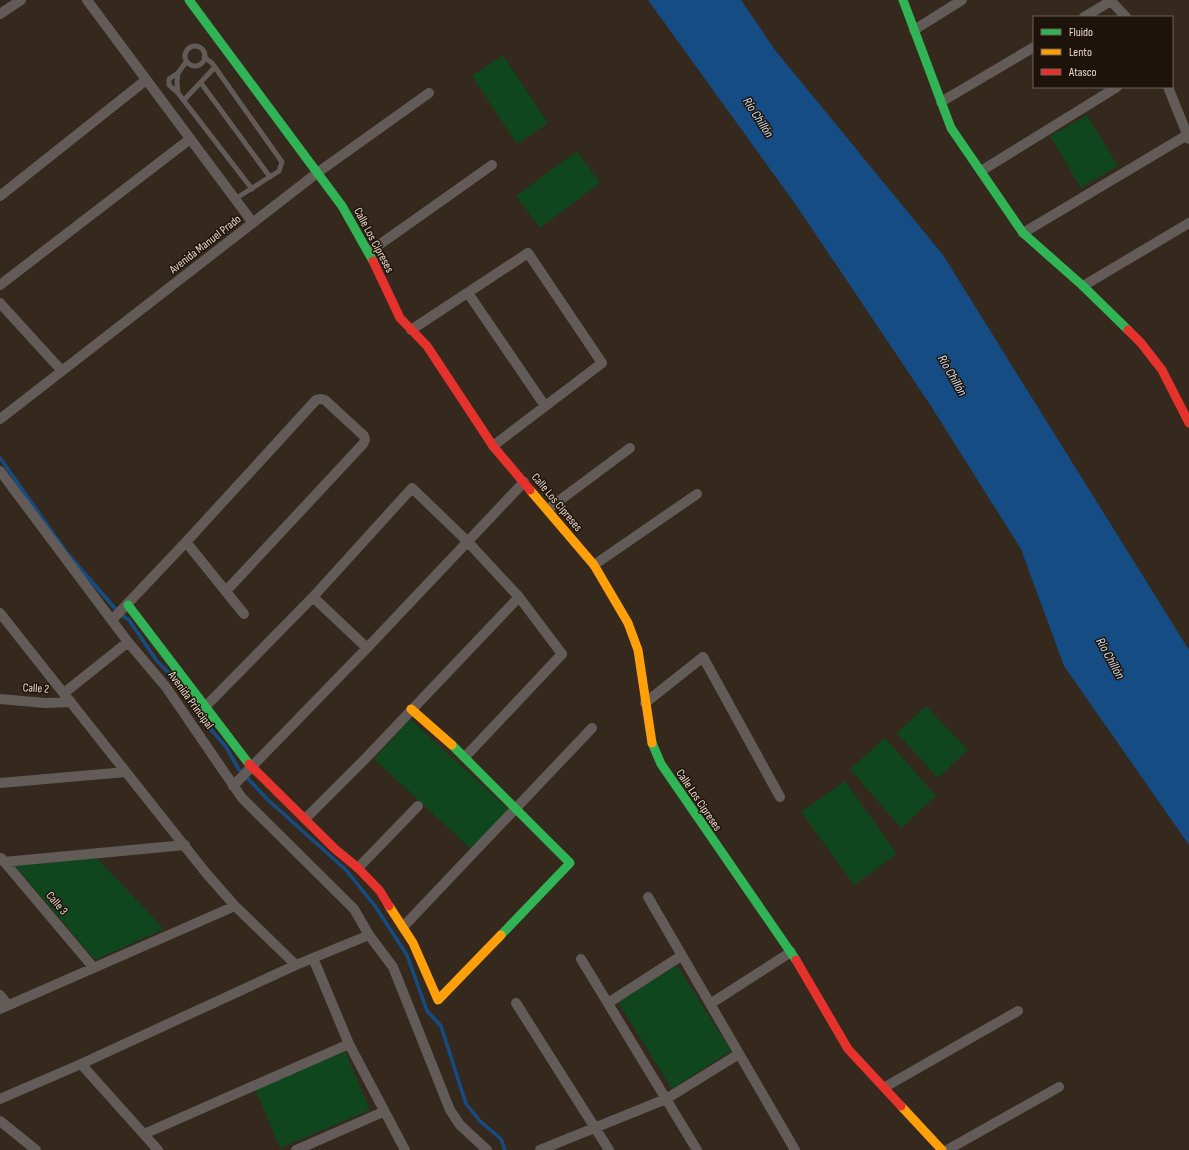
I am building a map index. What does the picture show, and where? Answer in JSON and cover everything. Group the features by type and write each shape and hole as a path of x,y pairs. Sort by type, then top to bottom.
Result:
{"street":[{"path":"0,14 21,0"},
{"path":"87,0 252,223"},
{"name":"Calle Los Cipreses","path":"189,0 342,206 369,252 400,318 427,346 494,446 594,566 628,623 634,637 638,650 652,744 661,764 791,952 848,1049 942,1150"},
{"path":"902,0 951,128 1023,233 1083,286 1141,344 1162,370 1189,423"},
{"path":"914,30 962,0"},
{"path":"1086,16 1110,0 1125,16"},
{"path":"942,102 1033,48"},
{"path":"0,196 146,80"},
{"path":"981,171 1115,88"},
{"path":"1023,233 1188,137 1168,88"},
{"name":"Avenida Manuel Prado","path":"0,419 317,173 429,93"},
{"path":"0,285 190,139"},
{"path":"369,252 492,166"},
{"path":"1083,286 1187,224 1189,236"},
{"path":"411,330 528,253 602,364 494,446"},
{"path":"468,292 545,406"},
{"path":"0,303 62,371"},
{"path":"112,620 128,605 316,400 325,400 364,436 365,440 363,444 226,591"},
{"path":"548,509 630,448"},
{"name":"Avenida Principal","path":"0,471 128,642 148,665 236,782 251,808 354,909 369,935 393,967 450,1110 460,1125 487,1150"},
{"path":"236,782 367,648 524,482"},
{"path":"205,707 313,597 412,488 468,541 519,597 562,654 465,757"},
{"path":"594,566 697,494"},
{"path":"186,542 244,614"},
{"path":"313,597 367,648"},
{"path":"305,819 366,758 519,597"},
{"name":"Avenida Principal","path":"128,605 205,707 249,769 305,819 380,890 413,943 438,1000 570,863 516,808"},
{"path":"1,617 71,702 206,873 235,906 296,965"},
{"path":"64,694 128,642"},
{"path":"645,703 702,657 780,797"},
{"name":"Calle 2","path":"0,699 45,703 71,702"},
{"path":"411,709 465,757 516,808"},
{"path":"403,927 592,728"},
{"path":"0,782 126,772"},
{"path":"358,868 418,806"},
{"path":"2,859 185,845"},
{"name":"Calle 3","path":"2,859 93,967"},
{"path":"648,897 795,1150"},
{"path":"0,995 4,1007 235,906"},
{"path":"0,1099 81,1064 296,965 369,935"},
{"path":"710,1004 791,952"},
{"path":"608,1003 681,956"},
{"path":"312,958 349,1044 383,1112 405,1150"},
{"path":"581,960 697,1150"},
{"path":"516,1003 609,1150"},
{"path":"885,1088 1018,1011"},
{"path":"144,1134 349,1044"},
{"path":"540,1150 666,1100 739,1054"},
{"path":"81,1064 158,1150"},
{"path":"947,1150 1059,1087"},
{"path":"296,1150 383,1112"},
{"path":"0,1121 36,1150"}],"lane":[{"path":"235,199 252,189 270,177 279,172 282,162 215,67 204,57 200,48 190,48 185,54 186,62 178,72 169,79 168,85 184,100 252,189"},
{"path":"186,62 193,66 197,66 203,61 204,57"},
{"path":"184,100 215,67"},
{"path":"178,72 178,93"},
{"path":"201,83 270,177"}],"green space":[{"path":"503,55 548,123 517,144 472,76"},
{"path":"1087,115 1118,166 1081,188 1050,136"},
{"path":"577,151 600,183 540,228 516,196"},
{"path":"926,706 968,750 938,778 897,733"},
{"path":"410,719 509,810 472,850 374,759"},
{"path":"885,738 936,796 901,828 850,769"},
{"path":"845,781 897,854 854,885 801,812"},
{"path":"97,858 164,929 95,960 15,866"},
{"path":"677,965 731,1051 672,1089 618,1002"},
{"path":"345,1051 370,1110 280,1148 255,1089"}],"water":[{"name":"Río Chillón","path":"648,0 741,0 775,50 943,255 1189,650 1189,845 1064,666 1021,549 929,403 796,205"}],"waterway":[{"path":"0,458 67,553 119,613 129,620 157,661 176,680"},
{"path":"180,685 202,719 226,747 238,768 267,799 346,870 375,906 407,955 427,1011 441,1026 466,1104 480,1121 501,1139 505,1150"}],"traffic: fast":[{"path":"189,0 342,206 373,261"},
{"path":"903,0 951,128 1023,233 1083,286 1128,330"},
{"path":"128,605 249,764"},
{"path":"652,743 661,764 796,960"},
{"path":"452,745 570,863 501,935"}],"traffic: slow":[{"path":"530,490 594,565 628,623 638,650 652,743"},
{"path":"411,709 452,745"},
{"path":"389,906 413,943 438,1000 501,935"},
{"path":"901,1106 942,1150"}],"traffic: jam":[{"path":"373,261 400,318 427,346 493,446 530,490"},
{"path":"1128,330 1141,343 1162,370 1189,423"},
{"path":"249,764 335,849 358,868 380,891 389,906"},
{"path":"796,960 848,1049 901,1106"}]}
